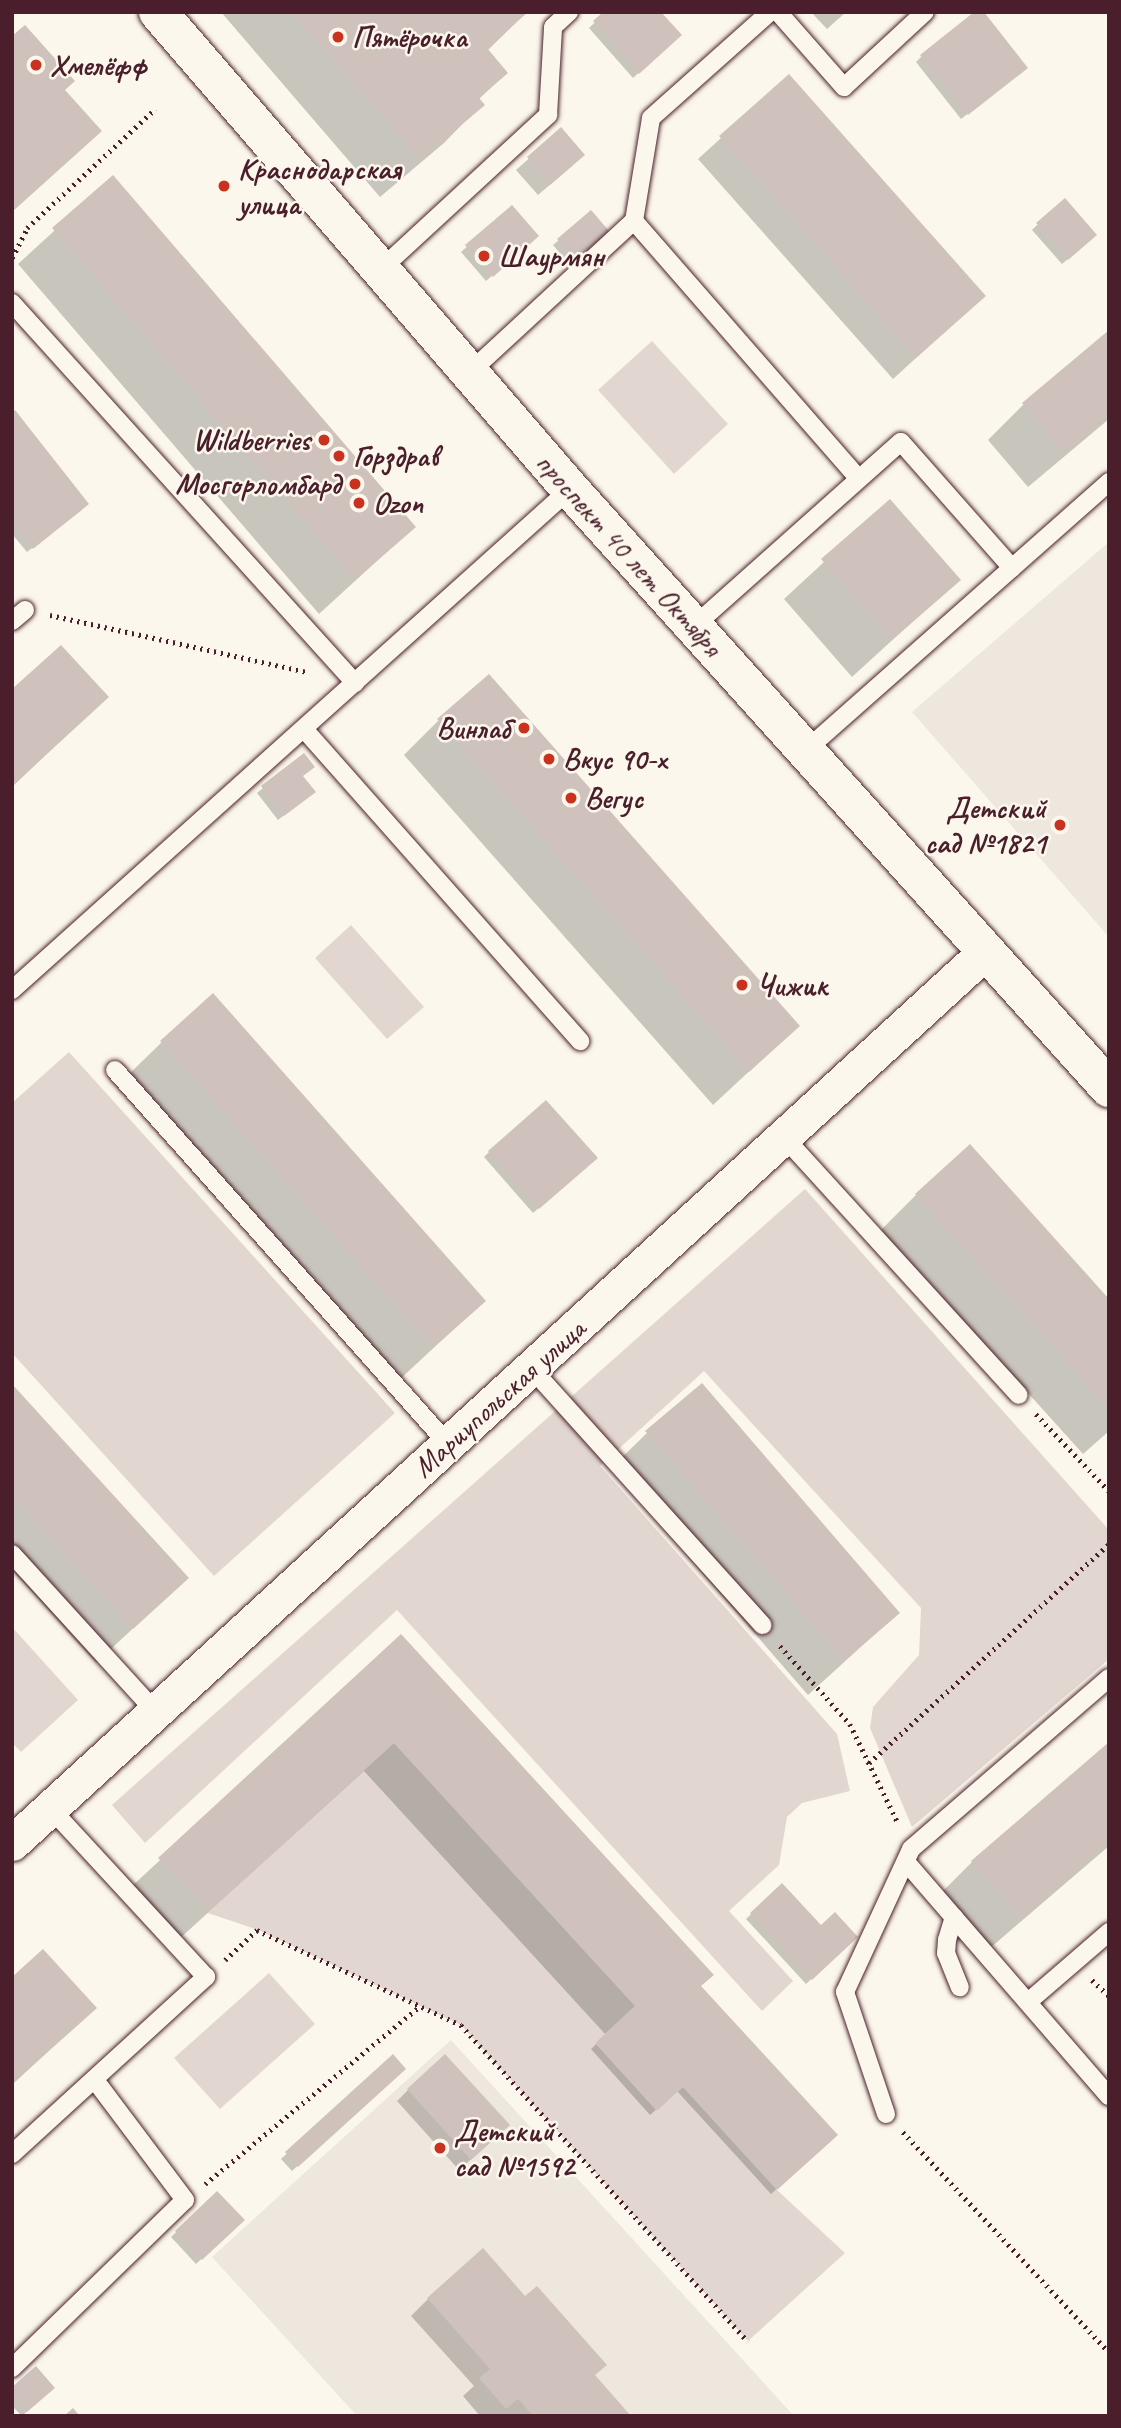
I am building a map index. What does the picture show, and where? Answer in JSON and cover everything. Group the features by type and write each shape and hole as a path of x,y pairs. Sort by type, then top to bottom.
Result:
{"street":[{"name":"проспект 40 лет Октября","path":"158,12 569,489 1109,1088"},
{"name":"Мариупольская улица","path":"12,1843 985,952"}],"lane":[{"path":"380,270 548,115 553,27 569,12"},
{"path":"469,373 634,220 652,118 770,12"},
{"path":"778,12 845,87 925,12"},
{"path":"634,220 859,479"},
{"path":"12,303 355,682"},
{"path":"692,626 901,442 1012,568"},
{"path":"804,751 1109,482"},
{"path":"12,990 569,489"},
{"path":"304,729 580,1041"},
{"path":"114,1070 448,1444"},
{"path":"783,1136 1019,1395"},
{"path":"531,1368 762,1625"},
{"path":"12,1554 155,1712"},
{"path":"886,2114 845,1992 909,1855 1109,1678"},
{"path":"12,2154 206,1977 51,1808"},
{"path":"909,1855 954,1917 1109,2095"},
{"path":"954,1917 946,1953 960,1987"},
{"path":"1028,2002 1109,1932"},
{"path":"12,2368 186,2200 94,2079"}],"path":[{"path":"12,258 27,228 155,109"},
{"path":"19,615 355,682"},
{"path":"1019,1395 1109,1491"},
{"path":"869,1763 1109,1544"},
{"path":"762,1625 850,1724 909,1855"},
{"path":"206,1977 257,1930 461,2025 748,2341"},
{"path":"186,2200 420,2006"},
{"path":"886,2114 1109,2351"}],"shaded area":[{"path":"652,341 728,424 674,474 598,390"},
{"name":"Детский сад №1821","path":"1109,542 1109,937 912,712"},
{"path":"351,925 424,1007 387,1039 315,958"},
{"path":"69,1052 395,1413 214,1576 12,1353 12,1103"},
{"path":"805,1189 1109,1530 1109,1659 912,1827 870,1728 873,1707 919,1655 921,1608 704,1371 600,1466 837,1734 850,1791 802,1803 787,1817 779,1865 729,1911 793,1981 762,2011 397,1610 145,1843 112,1805"},
{"path":"12,1627 78,1700 21,1752 12,1743"},
{"path":"394,1743 635,2006 595,2043 657,2111 683,2087 777,2190 845,2253 748,2341 461,2025 258,1930 208,1913"},
{"path":"269,1973 315,2024 220,2109 174,2058"},
{"name":"Детский сад №1592","path":"451,2040 794,2416 357,2416 212,2257"}],"building":[{"path":"292,12 528,12 487,48 508,73 479,98 485,105 420,160"},
{"path":"603,12 661,12 682,35 639,74 593,21"},
{"path":"974,12 984,12 1028,68 968,115 920,55"},
{"path":"25,25 75,81 65,90 102,131 12,212 12,36"},
{"path":"789,74 986,296 916,358 719,136"},
{"path":"561,127 585,155 550,185 527,157"},
{"path":"113,175 416,527 355,580 52,228"},
{"path":"1065,198 1097,235 1068,260 1036,223"},
{"path":"512,205 539,236 493,277 465,245"},
{"path":"591,210 610,232 576,261 557,239"},
{"path":"1109,330 1109,416 1064,453 1022,403"},
{"path":"15,410 89,504 33,549 12,522 12,413"},
{"path":"890,499 961,580 892,640 821,559"},
{"path":"61,645 109,697 12,786 12,689"},
{"path":"489,674 800,1026 749,1072 437,719"},
{"path":"304,753 315,767 303,776 316,792 284,816 261,786"},
{"path":"213,993 486,1301 433,1348 160,1041"},
{"path":"546,1100 598,1158 539,1209 488,1151"},
{"path":"970,1144 1109,1299 1109,1409 915,1194"},
{"path":"702,1383 900,1613 844,1661 645,1431"},
{"path":"12,1384 189,1578 133,1629 12,1497"},
{"path":"401,1634 714,1975 701,1986 838,2135 777,2190 683,2087 657,2111 595,2043 635,2006 394,1743 208,1912 158,1858"},
{"path":"1109,1742 1109,1843 1021,1918 971,1861"},
{"path":"782,1883 821,1925 835,1912 858,1937 812,1980 750,1913"},
{"path":"43,1949 97,2008 12,2084 12,1977"},
{"path":"393,2054 406,2069 298,2167 285,2152"},
{"path":"445,2054 510,2125 471,2160 407,2089"},
{"path":"217,2191 245,2220 202,2260 175,2231"},
{"path":"483,2248 525,2296 537,2286 607,2365 595,2375 631,2416 533,2416 518,2399 506,2409 479,2378 490,2369 427,2298"},
{"path":"36,2366 55,2388 27,2412 12,2396 12,2387"},
{"path":"73,2408 80,2416 64,2416"}],"place":[{"name":"Пятёрочка","path":"338,37"},
{"name":"Хмелёфф","path":"36,65"},
{"name":"Краснодарская улица","path":"224,186"},
{"name":"Шаурмян","path":"484,256"},
{"name":"Wildberries","path":"324,440"},
{"name":"Горздрав","path":"339,456"},
{"name":"Мосгорломбард","path":"355,484"},
{"name":"Ozon","path":"359,503"},
{"name":"Винлаб","path":"524,728"},
{"name":"Вкус 90-х","path":"549,759"},
{"name":"Вегус","path":"571,798"},
{"name":"Детский сад №1821","path":"1060,825"},
{"name":"Чижик","path":"742,985"},
{"name":"Детский сад №1592","path":"440,2148"}]}
